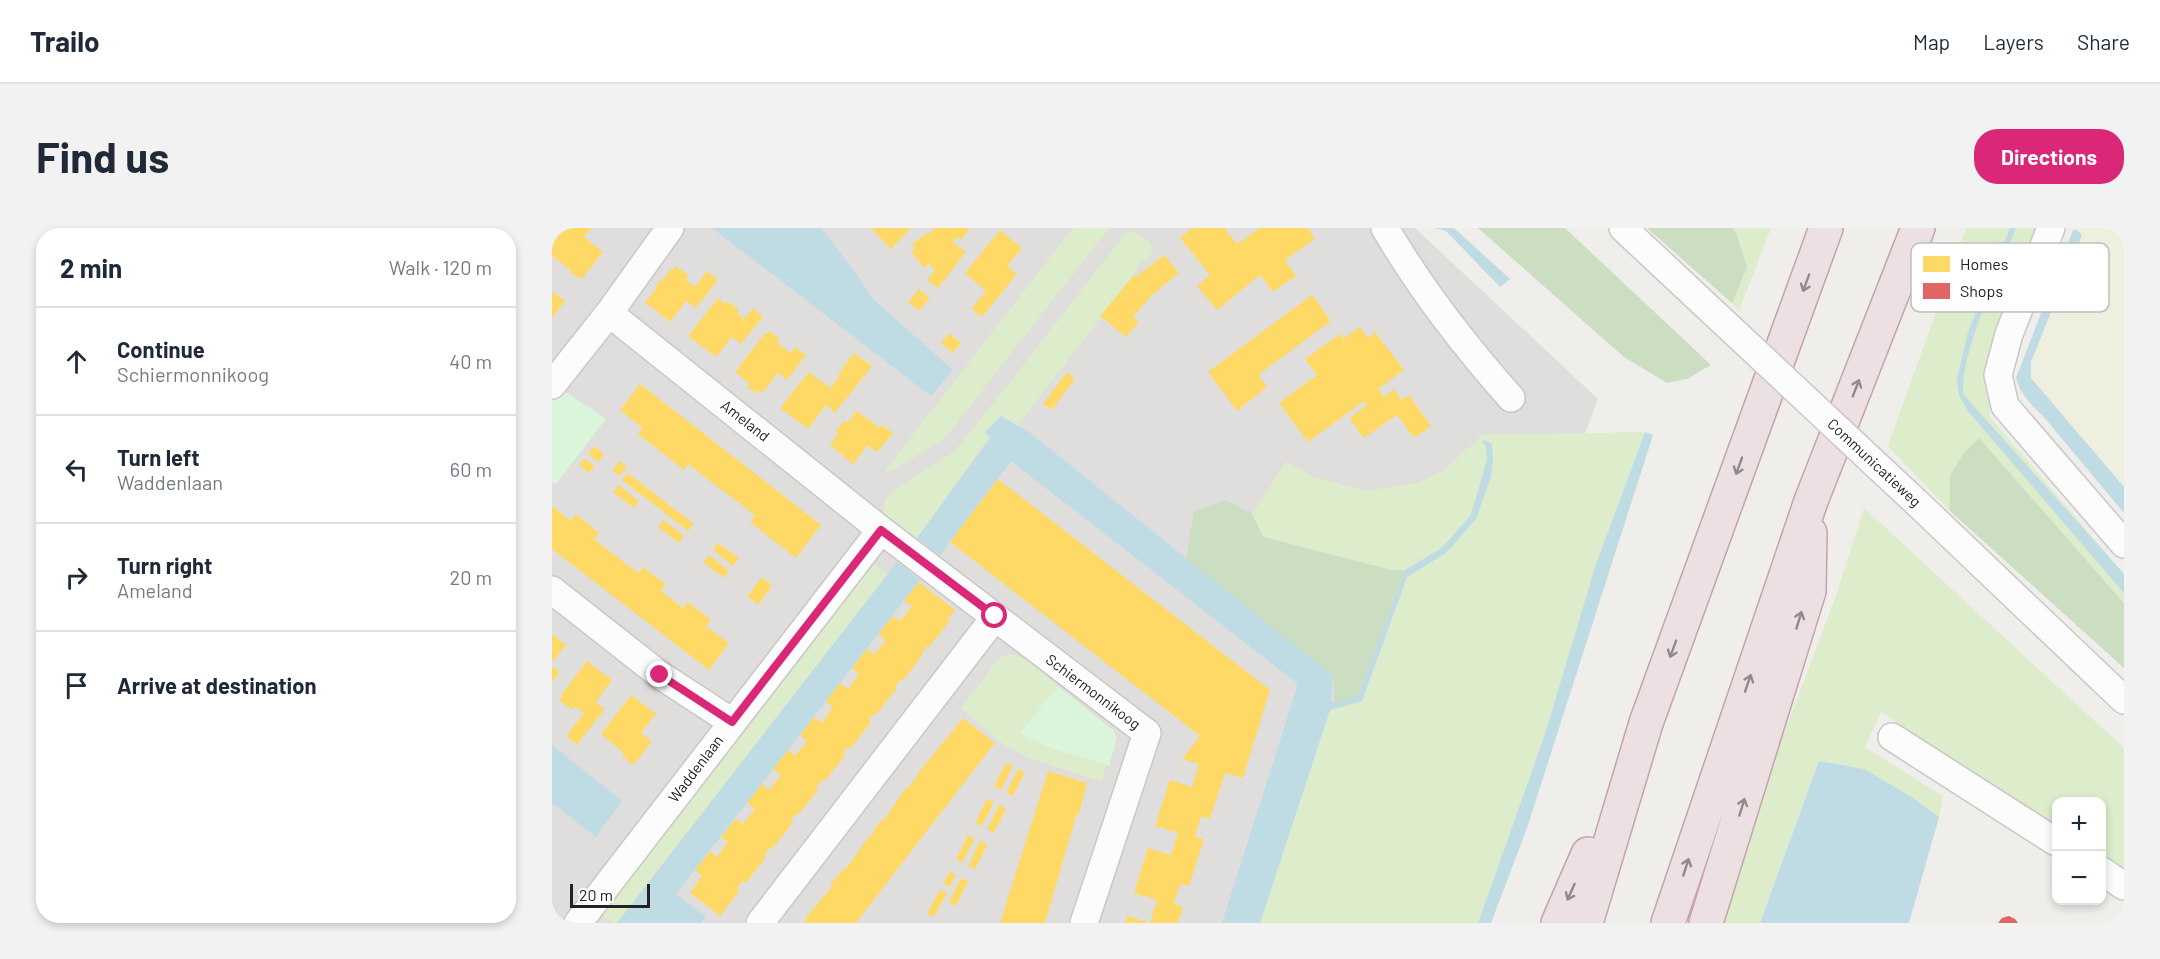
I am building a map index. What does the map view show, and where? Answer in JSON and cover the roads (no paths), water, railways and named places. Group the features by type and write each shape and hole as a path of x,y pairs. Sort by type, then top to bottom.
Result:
{"highway":[{"path":"1586,923 1646,723 1826,228"},
{"path":"1912,243 1918,228"},
{"path":"1668,923 1811,501 1911,246"},
{"path":"1706,923 1809,591 1811,501"},
{"path":"1558,923 1646,723"}],"street":[{"path":"552,385 609,313 670,228"},
{"path":"1385,228 1428,298 1475,358 1511,398"},
{"name":"Communicatieweg","path":"1623,228 2124,700"},
{"path":"2045,243 2051,228"},
{"path":"2018,312 1998,375 2005,406 2124,544"},
{"name":"Ameland","path":"609,313 881,530"},
{"name":"Schiermonnikoog","path":"881,530 1147,733 1084,923"},
{"name":"Waddenlaan","path":"582,922 732,722 881,530"},
{"path":"552,590 660,675 732,722"},
{"path":"760,923 995,616"},
{"path":"1892,737 2052,840"},
{"path":"2106,874 2124,886"}],"water":[{"path":"712,228 821,228 873,299 953,370 931,396"},
{"path":"1435,228 1454,228 1510,279 1500,287 1446,231"},
{"path":"2010,228 2016,228 2010,243 2004,243"},
{"path":"2073,230 2077,230 2082,235 2079,243 2068,243"},
{"path":"1976,312 1982,312 1968,356 1963,394 2124,574 2124,593 1968,411 1959,395 1957,379 1968,332"},
{"path":"2041,312 2051,312 2031,362 2031,378 2124,487 2124,513 2043,416 2026,399 2016,378"},
{"path":"1001,416 1029,432 1333,676 1331,700 1335,703 1358,696 1405,570 1442,548 1471,515 1487,460 1486,447 1482,441 1492,444 1491,477 1476,519 1446,553 1407,577 1362,701 1330,710 1260,923 1222,923 1298,684 1011,461 940,555 917,538 990,438 985,432"},
{"path":"1645,432 1653,435 1527,828 1491,923 1478,923 1544,737 1595,567"},
{"path":"897,562 920,580 676,894 706,917 701,923 617,923"},
{"path":"552,745 622,801 596,837 552,803"},
{"path":"1819,761 1864,769 1910,796 1939,817 1909,923 1760,923"}]}
